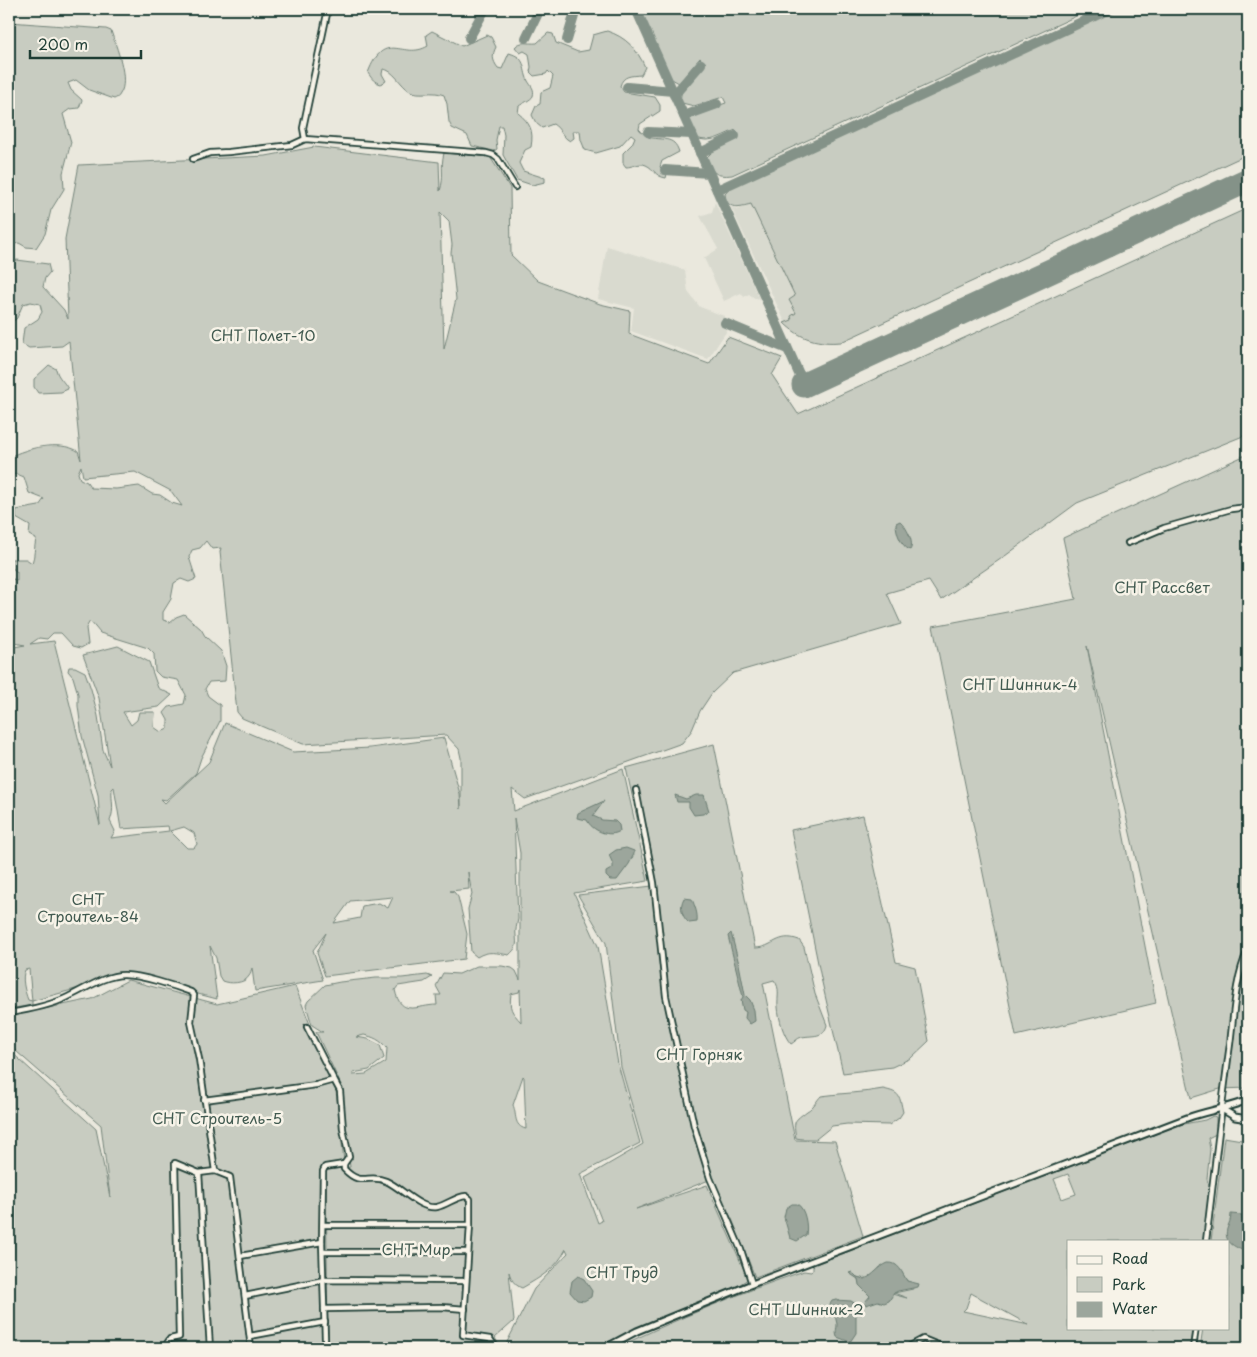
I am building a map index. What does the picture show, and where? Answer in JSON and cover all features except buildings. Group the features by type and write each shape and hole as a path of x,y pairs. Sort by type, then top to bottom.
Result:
{"street":[{"path":"305,139 303,128 328,9"},
{"path":"193,159 210,153 292,145 305,139 486,153 493,155 498,160 515,187"},
{"path":"1128,543 1164,528 1231,509 1248,507"},
{"path":"636,790 654,883 668,1004 694,1126 713,1186 741,1250 752,1284"},
{"path":"1206,1240 1239,980 1243,961 1248,950"},
{"path":"9,1013 67,998 82,990 118,976 126,975 191,992 194,995 191,1022 199,1060 215,1171"},
{"path":"307,1027 340,1091 343,1128 349,1157 344,1164 344,1169 350,1176 358,1180 384,1180 409,1194 413,1200 427,1206 437,1207 459,1197 466,1196 470,1199 463,1336 490,1339 496,1348"},
{"path":"204,1100 316,1085 334,1080"},
{"path":"605,1348 637,1331 752,1284 1187,1118 1248,1100"},
{"path":"1222,1109 1235,1118 1248,1119"},
{"path":"164,1348 170,1340 179,1337 175,1162 198,1173 215,1171 230,1177 251,1348"},
{"path":"325,1339 322,1171 325,1167 344,1164"},
{"path":"198,1173 210,1348"},
{"path":"323,1225 470,1225"},
{"path":"240,1256 322,1242"},
{"path":"323,1252 468,1252"},
{"path":"245,1296 324,1280 466,1281"},
{"path":"324,1309 442,1307 465,1309"},
{"path":"250,1336 325,1322"},
{"path":"1193,1348 1196,1330"},
{"path":"910,1348 910,1346 923,1339 944,1348"}],"shaded area":[{"path":"715,202 759,298 756,299 749,294 744,297 741,293 724,301 704,258 718,249 700,216 712,212"},
{"path":"752,202 796,296 797,313 793,320 786,324 731,207 739,209"},
{"path":"607,246 685,270 688,292 700,307 724,316 726,332 708,359 631,331 634,308 598,299"}],"green space":[{"path":"644,9 1086,9 1085,12 732,175 722,175 712,170 707,157 717,147 738,137 736,130 716,138 702,140 697,138 689,120 696,113 726,103 723,97 694,106 682,103 681,98 684,87 706,63 700,58 679,83 670,78 641,15"},
{"path":"1118,9 1248,9 1248,154 841,342 825,342 803,337 784,323 792,320 791,316 796,313 789,300 795,296 751,204 734,207 728,203 725,194 730,188"},
{"path":"9,22 106,29 111,31 119,54 124,80 119,96 114,99 89,90 76,80 68,83 71,90 82,100 79,108 70,109 63,114 71,142 63,173 64,189 51,210 45,234 36,248 26,247 19,243 9,244 9,190 11,186 9,180"},
{"path":"432,31 462,46 487,35 491,37 496,47 493,58 498,68 502,69 509,53 521,60 528,81 533,89 533,96 519,106 518,113 526,120 532,136 531,147 525,150 519,163 523,171 545,178 545,182 532,185 517,180 503,155 504,135 502,126 499,126 496,140 497,149 494,151 472,146 467,135 452,128 449,122 444,95 410,91 387,70 383,69 382,74 386,81 381,84 375,81 368,73 374,60 381,52 395,48 419,50 428,46 426,35"},
{"path":"607,31 630,44 645,67 641,75 625,78 620,86 624,92 655,97 660,105 660,111 640,124 639,129 648,137 671,141 677,147 679,152 662,161 660,167 667,174 666,178 659,176 644,164 626,167 623,163 623,153 632,144 635,137 631,134 620,146 596,153 585,150 580,131 573,131 574,138 570,141 553,124 542,128 536,123 532,115 536,106 540,104 541,92 550,88 553,76 548,71 546,74 534,76 530,72 529,54 524,51 520,53 515,47 522,43 537,43 548,33 553,34 556,43 578,52 589,50 593,35"},
{"path":"314,147 439,162 440,191 444,153 490,157 510,188 511,255 538,281 600,304 630,311 629,334 709,364 728,337 782,358 772,375 798,414 1248,208 1248,434 1077,503 941,600 929,581 887,593 901,624 733,673 712,693 700,711 692,730 682,743 525,799 512,789 514,811 623,769 648,881 574,893 598,946 618,1064 640,1143 580,1174 598,1223 602,1221 585,1178 643,1144 621,1067 606,943 578,895 652,886 626,768 714,744 755,948 767,946 786,938 799,940 804,947 815,994 827,1025 821,1034 800,1038 791,1044 780,1022 776,983 774,980 763,983 795,1140 835,1141 863,1236 755,1277 732,1219 709,1180 636,1209 707,1185 748,1279 731,1290 624,1334 600,1348 504,1348 534,1289 568,1253 566,1249 553,1267 522,1288 513,1282 509,1272 514,1321 495,1338 501,1348 9,1348 9,1050 96,1129 110,1197 101,1125 9,1045 9,1016 92,999 128,980 217,1004 295,986 336,1091 344,1161 322,1167 320,1236 323,1342 328,1342 326,1170 350,1167 343,1113 343,1089 316,1032 323,1032 312,1025 306,1005 308,1001 325,985 376,978 402,978 427,975 432,977 424,982 398,986 395,990 398,999 401,1004 411,1008 437,1005 436,995 441,995 436,986 443,973 459,974 477,966 512,968 516,971 520,980 520,853 514,818 518,919 516,946 509,955 489,953 477,957 471,952 468,909 472,894 468,872 469,889 450,891 454,892 458,897 467,934 464,959 325,976 317,953 326,933 313,950 323,980 255,991 252,968 250,975 244,981 229,983 222,981 219,976 216,958 210,946 217,999 126,975 32,1001 32,1005 9,1009 9,648 25,645 9,642 9,577 17,581 17,572 11,567 11,559 26,559 32,563 36,539 29,535 30,526 16,518 16,510 39,506 44,499 29,493 24,477 17,474 9,475 9,457 43,446 61,446 78,451 81,460 69,341 62,346 29,348 22,344 24,328 38,319 42,312 40,304 31,302 23,304 17,318 11,323 9,329 9,263 17,260 48,264 50,272 45,278 43,287 64,310 68,319 65,239 79,165 266,156","holes":["440,212 449,221 456,299 444,349","81,466 83,477 135,472 171,491 182,506 172,503 160,495 152,494 139,486 116,489 91,488 87,482 80,479 78,473","206,541 212,549 221,548 237,712 242,718 303,744 446,735 459,749 461,758 461,809 460,794 444,738 370,748 293,752 225,723 209,762 165,803 161,799 166,800 196,773 201,758 220,721 220,705 208,696 205,689 209,682 225,681 226,666 221,651 205,636 201,629 184,614 170,622 163,620 163,612 171,599 174,583 181,579 189,582 196,579 189,557 192,550 200,548","90,621 100,633 148,648 154,654 155,671 161,677 178,680 186,695 184,704 169,707 164,713 168,720 168,729 161,732 154,727 155,712 139,712 137,720 131,725 123,712 159,707 172,695 158,688 149,662 118,646 83,655 99,698 110,766 103,750 98,716 85,672 75,667 69,667 68,671 73,677 78,694 82,736 98,795 100,825 54,641 30,644 39,638 47,639 53,633 61,633 73,646 81,648 88,644 86,628","114,787 121,829 168,826 169,831 111,838 115,831 110,821 112,789","184,827 194,833 197,844 194,848 187,848 170,831","393,897 388,908 379,903 362,906 360,918 334,923 350,901","29,969 32,1001 28,1000 23,977 25,970","520,989 521,1022 512,1010 510,1003 511,994 519,992","364,1035 377,1039 382,1043 387,1048 386,1062 366,1074 353,1075 353,1073 369,1070 384,1058 380,1045 368,1039 356,1037","523,1076 526,1129 519,1125 513,1105"]},
{"path":"49,365 56,369 68,389 61,392 38,393 34,387 34,379"},
{"path":"1248,454 1248,1088 1220,1089 1191,1098 1087,646 1156,1003 1016,1036 933,626 1076,599 1063,538"},
{"path":"863,815 896,962 915,967 929,1041 911,1058 892,1067 843,1073 821,978 791,830"},
{"path":"883,1089 893,1092 898,1096 903,1112 899,1118 889,1125 847,1124 832,1126 816,1139 796,1138 796,1122 821,1096"},
{"name":"СНТ Шинник-2","path":"1213,1116 1216,1117 1216,1134 1208,1138 1210,1149 1207,1179 1210,1186 1203,1240 1067,1240 1067,1330 1192,1330 1190,1348 616,1348 732,1297 804,1271 811,1272 813,1265 1179,1125 1205,1120","holes":["1068,1174 1076,1194 1062,1199 1054,1179","882,1265 901,1271 907,1281 910,1282 913,1289 894,1293 907,1298 861,1286 857,1277 868,1278","971,1293 1029,1325 963,1311 966,1308"]},
{"path":"1224,1137 1248,1141 1248,1348 1200,1348 1203,1330 1230,1330 1230,1240 1211,1240"}],"water":[{"path":"900,521 911,539 910,550 904,546 898,535 896,523"},
{"path":"675,795 686,799 696,795 704,795 709,811 694,815 689,807 689,802 677,802"},
{"path":"604,801 593,816 602,820 615,821 619,825 620,831 616,833 602,832 589,824 587,820 577,818 578,813"},
{"path":"626,848 634,851 629,864 617,880 610,880 606,876 606,872 613,868 609,855 616,850"},
{"path":"684,898 692,899 697,913 697,922 689,923 685,918 682,912 682,901"},
{"path":"731,933 745,995 750,1000 754,1010 755,1021 750,1024 745,1018 746,1012 743,1010 741,1000 743,997 728,936"},
{"path":"792,1204 800,1206 806,1222 806,1235 797,1241 790,1238 784,1217 786,1208"},
{"path":"1231,1214 1242,1215 1242,1220 1248,1223 1248,1253 1235,1247 1228,1240 1226,1234"},
{"path":"888,1263 898,1266 907,1281 919,1284 918,1287 898,1291 894,1293 889,1301 884,1303 878,1301 866,1305 865,1302 870,1296 859,1285 858,1279 849,1273 852,1272 857,1277 865,1279"},
{"path":"578,1276 584,1279 592,1291 591,1297 584,1301 577,1300 570,1292 572,1281"},
{"path":"836,1300 851,1301 856,1304 856,1333 850,1342 837,1337 837,1324 830,1304"}],"taxiway":[{"path":"469,38 485,9"},
{"path":"526,38 540,9"},
{"path":"567,40 576,9"},
{"path":"636,9 804,385"},
{"path":"717,190 1110,9"},
{"path":"674,95 701,64"},
{"path":"627,87 673,91"},
{"path":"684,116 717,104"},
{"path":"648,132 692,134"},
{"path":"700,153 735,136"},
{"path":"665,170 709,173"},
{"path":"725,323 787,349"}],"runway":[{"path":"804,385 1248,180"}],"park label":[{"name":"СНТ Полет-10","path":"263,336"},
{"name":"СНТ Рассвет","path":"1162,588"},
{"name":"СНТ Шинник-4","path":"1020,685"},
{"name":"СНТ Строитель-84","path":"88,908"},
{"name":"СНТ Горняк","path":"699,1055"},
{"name":"СНТ Строитель-5","path":"217,1119"},
{"name":"СНТ Мир","path":"416,1250"},
{"name":"СНТ Труд","path":"622,1273"}]}
